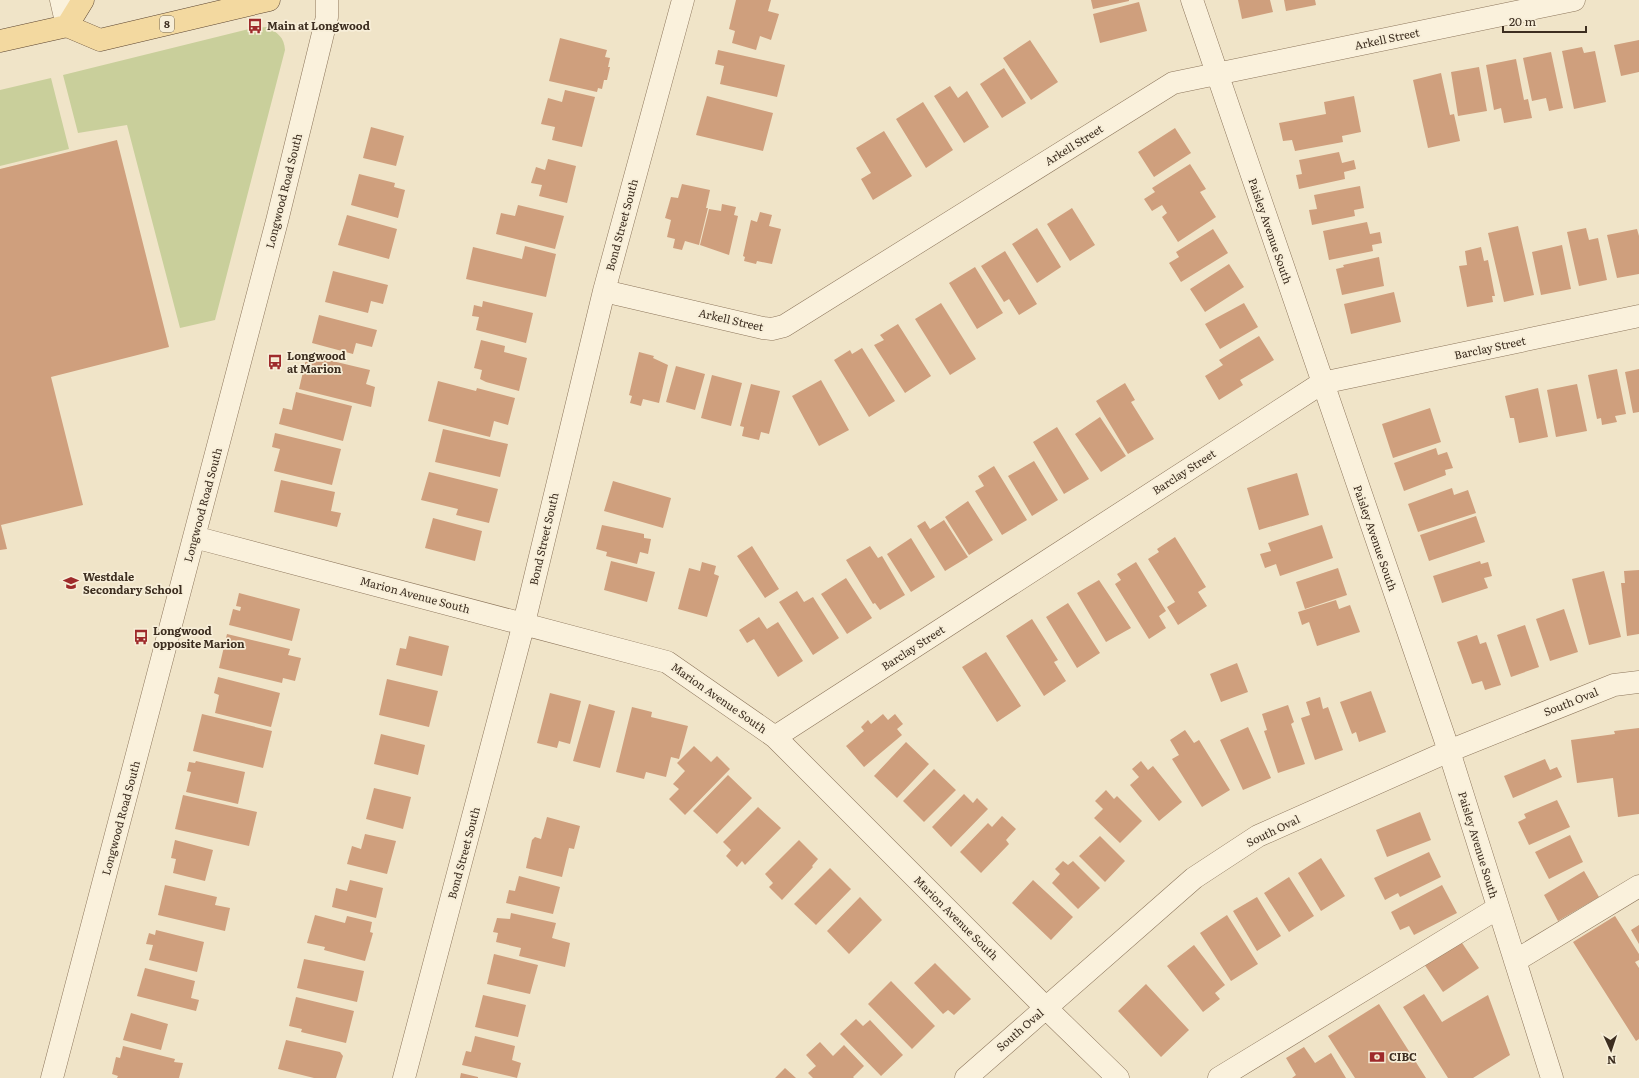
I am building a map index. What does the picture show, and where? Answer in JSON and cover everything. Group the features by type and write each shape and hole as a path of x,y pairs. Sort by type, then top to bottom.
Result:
{"main road":[{"path":"0,41 67,26 83,0"},
{"name":"8","path":"67,26 100,40 269,0"}],"street":[{"path":"61,0 67,26"},
{"name":"Longwood Road South","path":"52,1078 277,221 322,40 327,17 327,0"},
{"name":"Bond Street South","path":"404,1078 524,623 604,291 683,0"},
{"name":"Paisley Avenue South","path":"1192,0 1449,751 1552,1078"},
{"name":"Arkell Street","path":"604,291 763,328 772,329 784,326 1173,83 1574,0"},
{"name":"Barclay Street","path":"775,737 1322,383 1639,316"},
{"name":"Marion Avenue South","path":"194,537 667,662 775,737 1118,1078"},
{"name":"South Oval","path":"966,1078 1194,878 1258,836 1449,751 1614,684 1639,682"},
{"path":"1515,962 1639,886"},
{"path":"1219,1078 1498,908"}],"green space":[{"path":"267,27 280,36 285,50 215,320 180,328 127,125 78,133 63,75 253,28"},
{"path":"51,78 69,149 0,166 0,90"}],"building":[{"path":"736,0 771,0 768,11 779,14 771,40 760,36 756,50 732,43 735,31 729,29"},
{"path":"1091,0 1129,0 1129,1 1093,9"},
{"path":"1238,0 1270,0 1273,12 1242,19"},
{"path":"1284,0 1315,0 1316,5 1286,11"},
{"path":"1139,2 1147,31 1100,43 1093,14"},
{"path":"560,38 607,50 605,57 610,58 608,67 610,67 607,80 604,80 602,89 598,88 597,92 549,81"},
{"path":"1030,40 1058,82 1031,100 1003,58"},
{"path":"1639,40 1639,72 1621,76 1614,45"},
{"path":"1582,47 1584,53 1595,51 1606,102 1574,109 1562,51"},
{"path":"718,50 785,65 777,97 720,84 724,66 715,64"},
{"path":"1551,52 1563,108 1549,111 1546,98 1532,101 1523,58"},
{"path":"1516,59 1524,100 1528,99 1532,118 1504,123 1501,108 1494,110 1486,65"},
{"path":"1479,67 1487,111 1458,116 1451,72"},
{"path":"1004,68 1026,103 1002,118 980,84"},
{"path":"1441,73 1450,115 1454,114 1460,141 1428,148 1413,80"},
{"path":"950,86 958,98 967,91 989,127 964,143 934,96"},
{"path":"565,90 595,97 582,147 552,140 555,127 541,124 548,98 562,102"},
{"path":"707,96 773,113 763,151 696,135"},
{"path":"1354,96 1361,132 1342,136 1343,142 1295,151 1292,140 1283,141 1279,123 1326,114 1324,102"},
{"path":"923,102 953,150 926,168 896,119"},
{"path":"371,127 404,136 396,166 363,158"},
{"path":"1175,128 1191,153 1154,177 1138,152"},
{"path":"884,131 912,176 873,200 861,179 871,173 856,148"},
{"path":"117,140 169,347 51,377 83,505 1,525 7,549 0,550 0,169"},
{"path":"1339,152 1342,163 1354,160 1356,169 1344,172 1345,179 1299,189 1296,175 1302,174 1299,160"},
{"path":"548,159 576,166 567,203 539,196 542,185 531,183 536,167 545,170"},
{"path":"1190,164 1206,189 1200,192 1216,217 1178,242 1162,217 1167,213 1162,205 1152,211 1144,199 1155,192 1152,188"},
{"path":"359,174 395,183 394,187 405,190 398,218 351,205"},
{"path":"682,184 710,190 706,208 708,208 699,245 685,241 682,250 673,248 675,239 667,237 671,220 665,218 671,197 678,198"},
{"path":"1360,186 1364,208 1354,210 1355,216 1312,225 1309,210 1317,209 1314,195"},
{"path":"722,204 736,207 734,215 738,216 729,255 700,245 709,209 721,211"},
{"path":"518,205 564,216 555,249 496,234 501,213 515,216"},
{"path":"1072,208 1095,245 1070,261 1047,224"},
{"path":"760,212 772,215 769,226 781,229 772,264 757,261 756,264 744,261 745,257 743,256 751,220 757,222"},
{"path":"347,215 397,229 389,259 338,245"},
{"path":"1367,222 1370,234 1380,232 1382,243 1372,245 1373,251 1329,260 1323,231"},
{"path":"1518,226 1534,295 1504,302 1488,233"},
{"path":"1037,228 1061,267 1037,283 1012,244"},
{"path":"1586,228 1589,240 1598,238 1607,280 1579,286 1567,232"},
{"path":"1213,229 1228,253 1181,282 1169,263 1179,257 1176,252"},
{"path":"1637,229 1639,236 1639,274 1617,278 1607,235"},
{"path":"1562,245 1571,289 1541,295 1532,252"},
{"path":"525,246 556,254 546,297 466,279 473,247 522,259"},
{"path":"1481,247 1484,261 1488,260 1495,296 1492,296 1493,302 1467,307 1459,266 1467,265 1465,251"},
{"path":"1005,251 1037,304 1019,315 1009,299 1004,302 981,266"},
{"path":"1379,257 1384,286 1342,295 1336,269 1344,267 1343,265"},
{"path":"1229,264 1244,287 1205,312 1190,289"},
{"path":"975,267 1003,313 977,329 949,283"},
{"path":"333,271 388,285 383,304 371,301 368,313 325,302"},
{"path":"1394,292 1401,322 1351,334 1344,304"},
{"path":"483,301 533,313 526,343 476,330 479,317 472,316 474,305 482,307"},
{"path":"941,303 976,359 950,375 915,319"},
{"path":"1244,303 1258,327 1220,349 1205,324"},
{"path":"319,315 377,330 372,347 356,343 353,354 312,343"},
{"path":"898,324 931,376 905,393 874,345 884,340 880,335"},
{"path":"1259,336 1274,360 1240,380 1243,385 1219,400 1205,376 1223,365 1219,360"},
{"path":"481,340 505,346 504,352 527,358 519,391 480,379 482,370 474,368"},
{"path":"862,348 895,401 869,417 834,360 850,350 852,354"},
{"path":"639,352 654,356 653,358 668,365 659,403 643,399 641,406 630,403 632,396 629,395"},
{"path":"307,355 370,370 366,384 375,387 371,407 299,389"},
{"path":"676,366 705,374 695,410 666,402"},
{"path":"1617,369 1626,414 1615,416 1617,422 1602,425 1601,418 1597,419 1588,375"},
{"path":"1639,369 1639,412 1633,413 1625,372"},
{"path":"712,375 742,383 731,426 701,418"},
{"path":"821,380 849,430 819,446 792,396"},
{"path":"438,381 476,391 477,388 515,398 508,425 494,421 490,437 428,421"},
{"path":"1125,383 1135,400 1131,402 1154,439 1128,454 1096,401"},
{"path":"751,384 780,391 769,434 761,432 759,440 742,436 744,427 740,426"},
{"path":"1577,384 1587,431 1556,437 1547,390"},
{"path":"1538,388 1548,437 1519,443 1514,418 1510,418 1505,396"},
{"path":"296,392 352,406 343,441 279,424 283,408 292,410"},
{"path":"1430,408 1441,442 1393,458 1382,424"},
{"path":"1100,417 1126,456 1101,472 1075,434"},
{"path":"1057,427 1089,479 1064,494 1033,442"},
{"path":"443,429 508,444 500,477 435,462"},
{"path":"275,433 341,449 332,485 274,471 280,449 272,447"},
{"path":"1436,448 1438,455 1447,452 1453,468 1445,470 1446,475 1404,491 1394,463"},
{"path":"1034,461 1058,500 1032,516 1008,476"},
{"path":"994,466 1027,520 1002,535 975,491 984,486 978,476"},
{"path":"429,472 498,489 489,523 456,515 458,509 421,500"},
{"path":"1297,473 1309,515 1259,530 1247,488"},
{"path":"281,480 335,492 331,511 341,513 337,527 274,512"},
{"path":"613,481 671,498 663,528 604,511"},
{"path":"1452,488 1454,495 1468,490 1476,513 1418,532 1408,504"},
{"path":"968,501 993,540 969,555 945,517"},
{"path":"1476,516 1485,542 1429,561 1420,535"},
{"path":"433,518 482,531 475,561 425,548"},
{"path":"944,520 968,557 945,571 917,526 925,521 930,529"},
{"path":"602,525 644,534 644,538 651,539 648,554 640,552 637,564 606,556 607,552 596,549"},
{"path":"1322,525 1333,558 1280,576 1276,564 1265,568 1260,554 1271,551 1268,543"},
{"path":"1175,537 1206,587 1198,592 1207,606 1178,625 1167,607 1175,602 1148,559 1159,552 1157,549"},
{"path":"911,538 935,577 911,592 887,554"},
{"path":"752,546 779,589 765,598 737,556"},
{"path":"870,546 878,558 882,556 905,595 880,610 875,603 873,604 846,560"},
{"path":"611,561 655,572 647,602 604,590"},
{"path":"1480,561 1481,564 1488,562 1492,576 1484,578 1488,588 1442,603 1433,576"},
{"path":"702,562 716,566 714,574 719,576 707,617 678,609 689,568 700,571"},
{"path":"1136,562 1166,611 1159,616 1166,628 1149,639 1115,584 1121,580 1117,574"},
{"path":"1338,568 1347,595 1305,609 1296,582"},
{"path":"1639,570 1639,634 1627,636 1621,583 1625,583 1624,571"},
{"path":"1604,571 1621,637 1589,645 1572,579"},
{"path":"846,578 872,618 847,634 821,594"},
{"path":"1099,580 1131,628 1106,642 1077,593"},
{"path":"797,591 804,602 813,597 839,638 813,655 779,602"},
{"path":"239,593 300,609 292,641 229,625 233,609 240,611 241,607 236,606"},
{"path":"1336,600 1339,609 1350,605 1360,632 1317,646 1309,622 1302,625 1298,612"},
{"path":"1068,603 1100,653 1077,668 1046,617"},
{"path":"1564,609 1578,652 1550,661 1536,619"},
{"path":"759,617 767,629 778,622 803,661 778,677 754,639 747,643 739,630"},
{"path":"1032,619 1058,660 1054,662 1066,681 1044,696 1006,636"},
{"path":"1525,625 1539,667 1511,677 1497,635"},
{"path":"227,634 290,649 288,655 301,658 295,681 283,678 282,683 219,668"},
{"path":"1477,635 1480,644 1486,642 1501,685 1485,690 1482,681 1472,684 1457,642"},
{"path":"409,636 449,646 442,676 396,665 400,648 406,649"},
{"path":"986,652 1021,706 997,722 962,667"},
{"path":"1237,663 1248,692 1221,702 1210,674"},
{"path":"218,677 280,693 271,727 215,713 219,695 214,693"},
{"path":"387,679 438,691 429,727 379,715"},
{"path":"1371,691 1386,732 1359,742 1356,732 1352,734 1340,702"},
{"path":"550,693 581,701 570,744 559,741 557,748 537,743"},
{"path":"1320,697 1323,709 1328,707 1343,750 1315,760 1301,718 1310,715 1306,702"},
{"path":"589,704 615,711 600,768 573,761"},
{"path":"1288,705 1294,722 1291,724 1305,764 1278,773 1264,731 1267,730 1262,714"},
{"path":"632,707 652,712 651,717 688,726 679,759 671,757 666,777 646,772 644,779 616,772"},
{"path":"202,714 272,731 263,768 193,751"},
{"path":"883,714 888,720 895,714 903,724 897,729 902,735 864,767 846,746 864,731 861,727 868,720 871,724"},
{"path":"1248,727 1271,778 1243,790 1220,740"},
{"path":"1639,728 1639,814 1618,817 1613,778 1577,783 1571,740 1615,734 1614,731"},
{"path":"1185,730 1194,743 1199,740 1230,790 1202,807 1172,759 1179,755 1170,740"},
{"path":"381,734 425,745 418,775 374,764"},
{"path":"906,742 929,764 897,798 874,776"},
{"path":"694,746 711,762 717,756 730,769 685,815 669,799 679,789 673,784 685,771 677,763"},
{"path":"1545,759 1550,770 1557,767 1562,777 1513,798 1504,776"},
{"path":"196,761 245,772 238,804 186,792 191,772 187,771 189,762 195,763"},
{"path":"1141,761 1148,770 1153,766 1182,802 1159,821 1130,785 1139,777 1132,769"},
{"path":"934,769 956,790 924,822 903,801"},
{"path":"728,775 752,798 717,834 693,811"},
{"path":"374,788 411,797 403,829 366,819"},
{"path":"1106,790 1114,799 1117,796 1142,821 1120,843 1094,818 1103,809 1095,801"},
{"path":"964,794 973,803 977,798 988,809 951,847 932,827"},
{"path":"183,795 257,812 249,846 175,829"},
{"path":"1557,800 1570,827 1529,845 1518,822 1526,818 1524,814"},
{"path":"758,807 781,828 745,865 742,861 737,867 726,856 731,850 723,842"},
{"path":"1420,812 1431,840 1387,857 1376,830"},
{"path":"1002,816 1016,829 1006,840 1009,844 981,873 960,852 988,823 992,827"},
{"path":"547,817 580,826 574,849 569,848 562,877 526,868 532,840 535,837 541,839"},
{"path":"365,834 396,841 387,874 347,864 352,846 361,849"},
{"path":"1570,835 1583,862 1549,879 1535,852"},
{"path":"1100,836 1125,861 1105,882 1079,856"},
{"path":"175,840 213,850 205,881 173,873 176,859 171,858"},
{"path":"799,840 818,859 812,866 813,867 782,900 769,887 773,883 765,874"},
{"path":"1429,852 1441,877 1400,897 1398,893 1385,900 1374,878"},
{"path":"1321,858 1345,896 1321,911 1298,873"},
{"path":"1063,861 1068,865 1073,861 1100,888 1078,909 1052,883 1060,874 1055,869"},
{"path":"830,868 851,889 816,925 794,904"},
{"path":"1584,871 1599,897 1558,921 1544,895"},
{"path":"519,876 560,887 553,914 506,903 509,890 515,891"},
{"path":"1289,877 1314,916 1289,932 1264,893"},
{"path":"350,880 383,888 376,918 332,907 336,888 347,891"},
{"path":"1033,880 1073,917 1051,940 1012,903"},
{"path":"165,885 217,897 215,905 230,908 225,931 158,915"},
{"path":"1442,885 1457,913 1414,935 1409,926 1400,930 1391,912"},
{"path":"860,897 882,920 849,954 827,931"},
{"path":"1257,897 1281,936 1257,951 1233,911"},
{"path":"511,913 556,923 552,938 570,943 565,967 519,956 521,948 496,942 498,933 493,932 497,918 510,919"},
{"path":"315,915 345,923 347,916 372,922 370,932 373,933 365,961 324,950 325,947 307,943"},
{"path":"1227,915 1258,964 1231,981 1200,933"},
{"path":"1615,916 1639,954 1639,960 1635,962 1639,968 1639,1039 1636,1041 1573,942"},
{"path":"1639,925 1639,944 1631,930"},
{"path":"156,930 204,942 197,972 149,960 153,945 146,944 149,933 155,935"},
{"path":"1458,937 1479,968 1443,992 1422,961"},
{"path":"1194,945 1225,985 1215,993 1220,999 1203,1012 1167,966"},
{"path":"494,954 538,965 530,994 487,984"},
{"path":"304,959 364,971 357,1002 297,988"},
{"path":"935,963 971,999 954,1015 948,1010 943,1014 914,983"},
{"path":"145,968 195,981 191,998 199,1000 196,1011 137,996"},
{"path":"891,981 935,1026 912,1049 868,1004"},
{"path":"1146,984 1189,1030 1161,1057 1118,1011"},
{"path":"1424,994 1442,1022 1488,995 1510,1055 1473,1078 1448,1078 1403,1007"},
{"path":"483,995 526,1005 518,1037 475,1027"},
{"path":"296,997 354,1011 346,1043 301,1032 302,1029 289,1026"},
{"name":"CIBC","path":"1379,1004 1426,1078 1355,1078 1328,1036"},
{"path":"131,1013 168,1024 161,1050 123,1040"},
{"path":"856,1019 863,1026 870,1020 903,1055 881,1076 840,1034"},
{"path":"475,1036 515,1046 512,1060 521,1063 517,1078 462,1065 466,1051 471,1052"},
{"path":"286,1040 340,1052 343,1056 336,1078 314,1078 278,1069"},
{"path":"820,1042 833,1056 844,1045 864,1066 853,1077 854,1078 813,1078 808,1073 816,1066 806,1055"},
{"path":"123,1046 175,1059 174,1062 183,1063 179,1078 117,1078 118,1076 112,1074 116,1057 120,1058"},
{"path":"1304,1047 1315,1063 1331,1053 1346,1078 1292,1078 1296,1075 1286,1058"},
{"path":"785,1068 796,1078 775,1078"},
{"path":"461,1073 478,1077 478,1078 460,1078"}],"place":[{"name":"Main at Longwood","path":"255,26"},
{"name":"Longwood at Marion","path":"275,362"},
{"name":"Westdale Secondary School","path":"71,583"},
{"name":"Longwood opposite Marion","path":"141,637"},
{"name":"CIBC","path":"1377,1057"}]}
